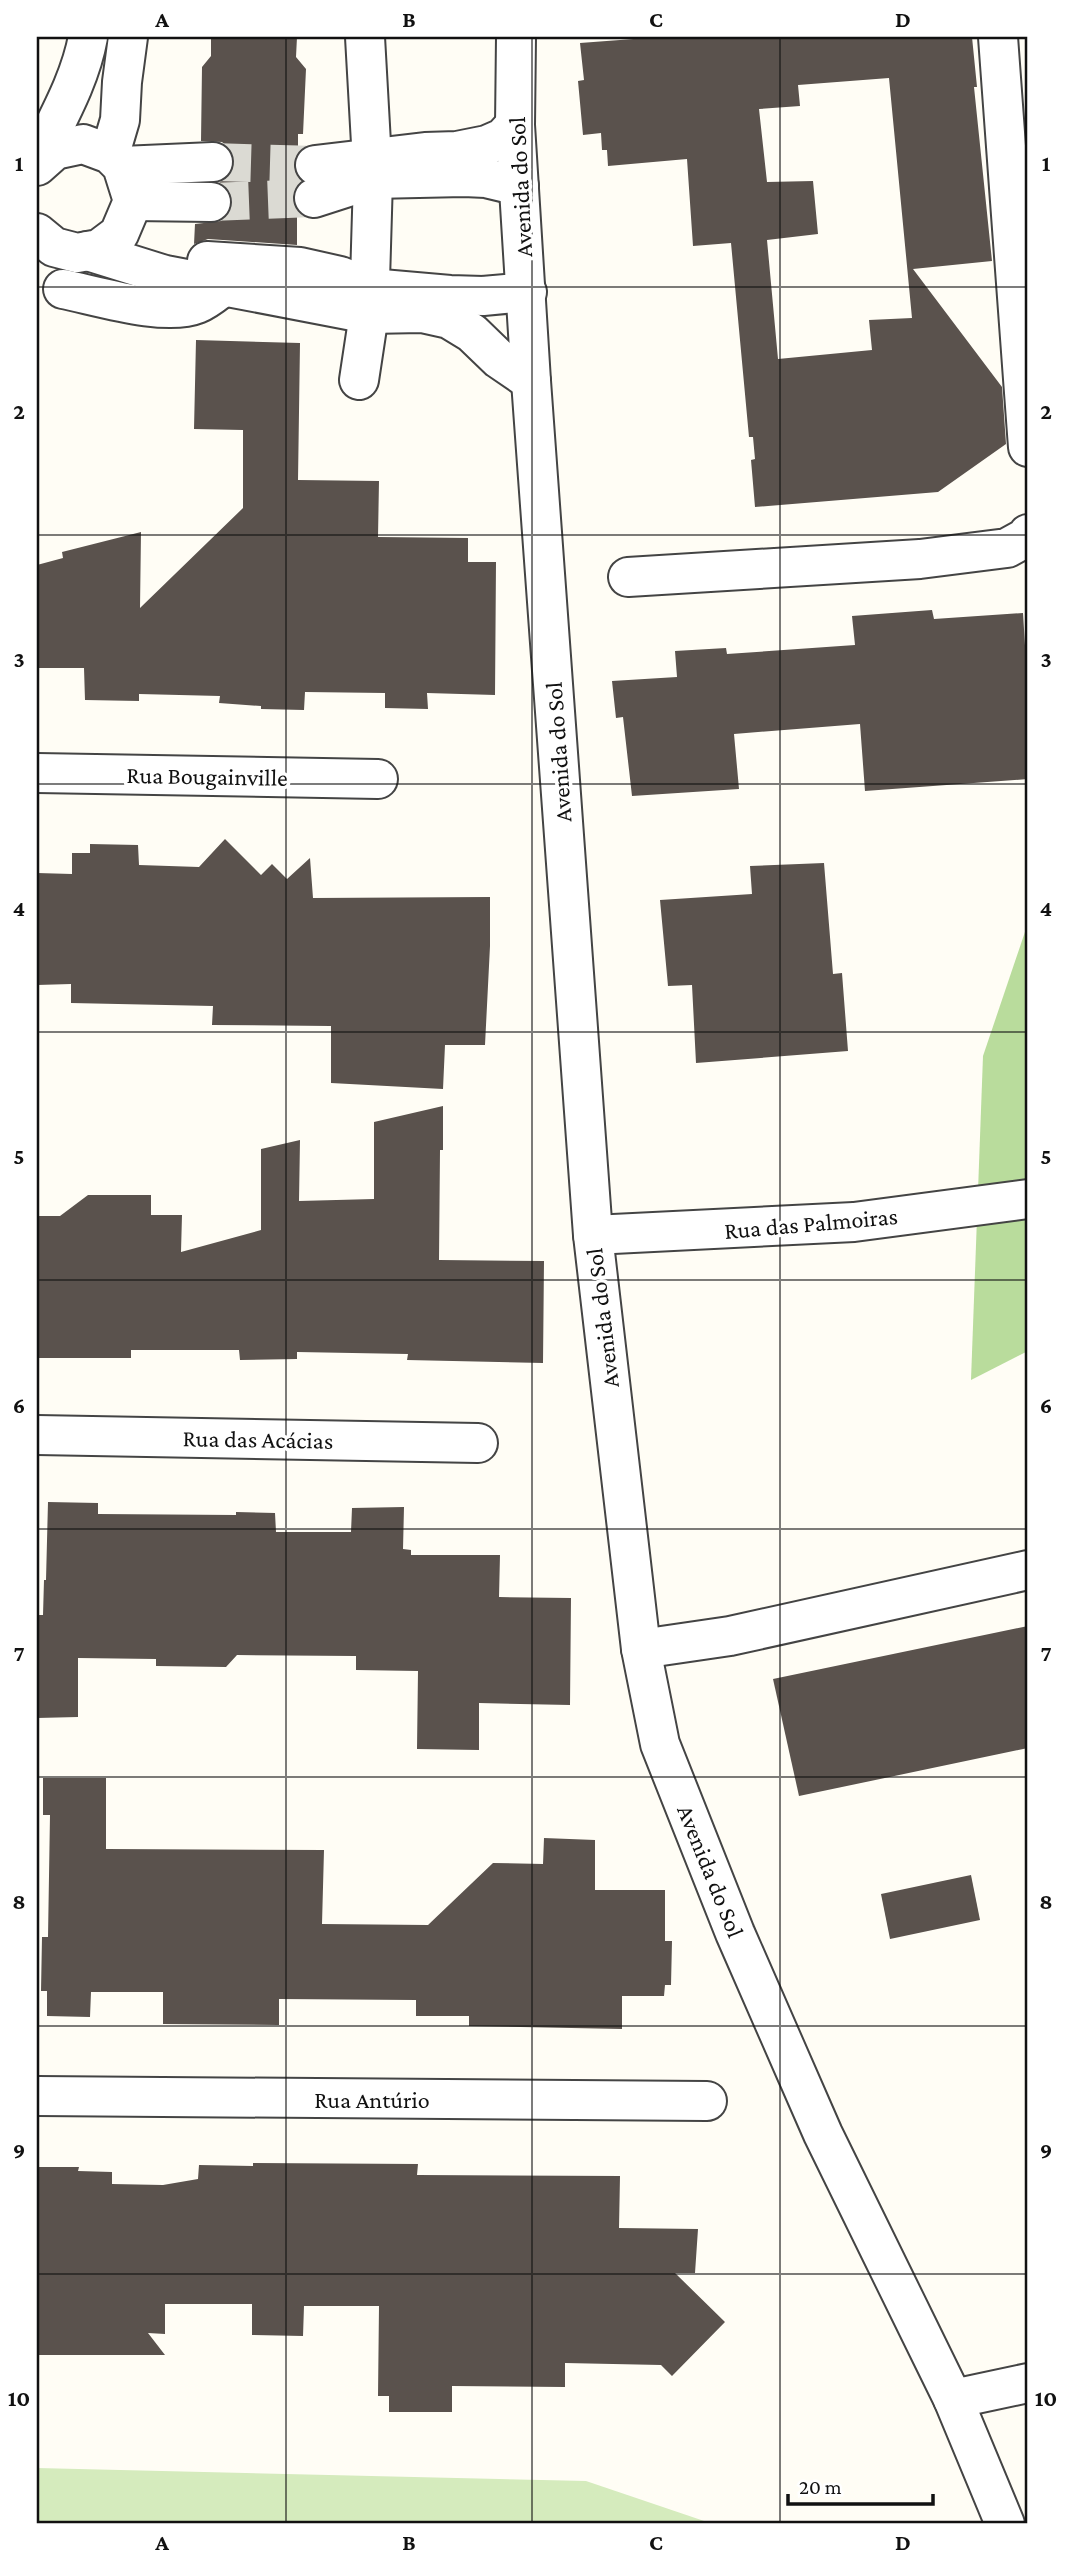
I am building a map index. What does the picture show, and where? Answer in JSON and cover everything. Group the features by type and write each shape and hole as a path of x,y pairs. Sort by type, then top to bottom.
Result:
{"street":[{"path":"37,163 85,57 88,37"},
{"path":"50,298 92,249 119,234 122,173 120,120 128,37"},
{"path":"359,380 369,301 373,168 365,37"},
{"name":"Avenida do Sol","path":"516,37 515,125 531,381 593,1236 641,1649 660,1744 735,1933 823,2134 953,2399 1005,2524"},
{"path":"998,37 1028,447"},
{"path":"315,182 487,145 503,138 515,125"},
{"path":"37,163 55,150 83,144 122,173 211,202"},
{"path":"122,173 213,162"},
{"path":"373,168 486,178 519,186"},
{"path":"37,233 54,247 211,262 300,267 340,276 369,301 527,292"},
{"path":"92,249 165,275 224,286 369,301 449,318 472,332 499,359 531,381"},
{"path":"50,298 163,309 185,308 200,303 224,286"},
{"path":"628,577 934,558 1007,548 1028,534"},
{"name":"Rua Bougainville","path":"37,773 378,779"},
{"name":"Rua das Palmoiras","path":"593,1236 854,1222 1028,1199"},
{"name":"Rua das Acácias","path":"37,1435 478,1443"},
{"path":"641,1649 730,1636 1028,1570"},
{"name":"Rua Antúrio","path":"37,2096 707,2101"},
{"path":"953,2399 1028,2384"}],"green space":[{"path":"1028,923 1028,1351 971,1380 983,1056"},
{"path":"37,2468 586,2481 713,2524 37,2524"}],"building":[{"path":"211,37 297,37 296,57 306,69 303,134 298,134 298,152 293,167 298,178 293,194 293,204 297,212 297,245 208,239 194,244 195,224 221,221 229,214 233,203 230,191 219,182 225,180 233,171 235,162 232,151 222,142 201,141 202,67 211,56"},
{"path":"660,37 972,37 977,87 974,87 992,261 913,269 1002,387 1006,444 938,492 755,507 751,460 755,459 753,437 749,437 731,243 693,246 687,159 608,166 607,150 602,150 601,133 583,135 578,81 584,80 580,43","holes":["889,78 912,318 869,320 872,350 778,359 767,240 818,234 813,181 767,182 759,109 800,106 798,85"]},
{"path":"196,340 300,343 298,480 379,481 378,537 468,538 468,562 496,562 495,695 427,693 428,709 385,708 385,693 305,692 304,710 261,709 261,706 219,703 220,696 139,694 139,701 85,700 84,668 37,668 37,565 63,558 62,552 141,532 140,608 243,508 243,430 194,429"},
{"path":"932,610 934,619 1023,613 1028,694 1028,779 865,791 860,724 734,734 739,789 632,796 623,717 616,718 612,681 677,677 675,651 726,648 727,654 855,645 852,616"},
{"path":"225,839 261,875 272,864 287,879 310,858 313,898 490,897 485,1045 445,1045 443,1089 331,1083 331,1026 212,1025 213,1006 71,1003 71,984 37,985 37,873 72,874 72,853 90,853 90,844 138,845 139,865 199,867"},
{"path":"824,863 833,974 842,973 848,1051 696,1063 692,985 668,986 660,900 752,894 750,866"},
{"path":"443,1106 439,1260 544,1261 543,1363 407,1360 408,1354 297,1352 297,1359 240,1360 239,1350 131,1350 131,1358 37,1358 37,1216 60,1216 88,1195 151,1195 151,1215 182,1215 181,1252 261,1230 261,1149 300,1140 299,1201 374,1199 374,1122"},
{"path":"48,1502 98,1503 98,1514 275,1513 276,1532 351,1532 352,1508 404,1507 403,1549 411,1550 411,1555 500,1555 499,1597 571,1598 570,1705 479,1703 479,1750 417,1749 418,1671 356,1670 356,1656 237,1655 226,1667 156,1666 156,1659 78,1658 78,1717 37,1718 37,1615 43,1615"},
{"path":"1028,1626 1028,1748 799,1796 773,1679"},
{"path":"43,1778 106,1778 106,1849 324,1850 322,1924 428,1925 493,1863 543,1864 544,1838 595,1840 595,1890 665,1890 665,1941 672,1941 671,1985 665,1985 664,1996 622,1996 622,2029 469,2026 469,2016 416,2016 416,2000 279,1999 279,2025 163,2024 163,1992 91,1992 90,2017 47,2016 47,1991 41,1991 42,1937 48,1937 50,1815 43,1815"},
{"path":"971,1875 980,1920 890,1939 881,1894"},
{"path":"253,2163 418,2164 417,2175 620,2176 619,2228 698,2229 695,2273 675,2273 725,2322 672,2376 661,2365 565,2363 565,2387 452,2386 452,2412 389,2412 389,2396 378,2396 379,2306 304,2306 303,2336 252,2335 252,2304 165,2304 165,2334 148,2333 165,2355 37,2355 37,2167 79,2167 78,2171 112,2172 112,2184 163,2185 198,2179 199,2165 253,2166"}],"tunnel":[{"path":"213,162 315,165"},
{"path":"211,202 314,198"}]}
